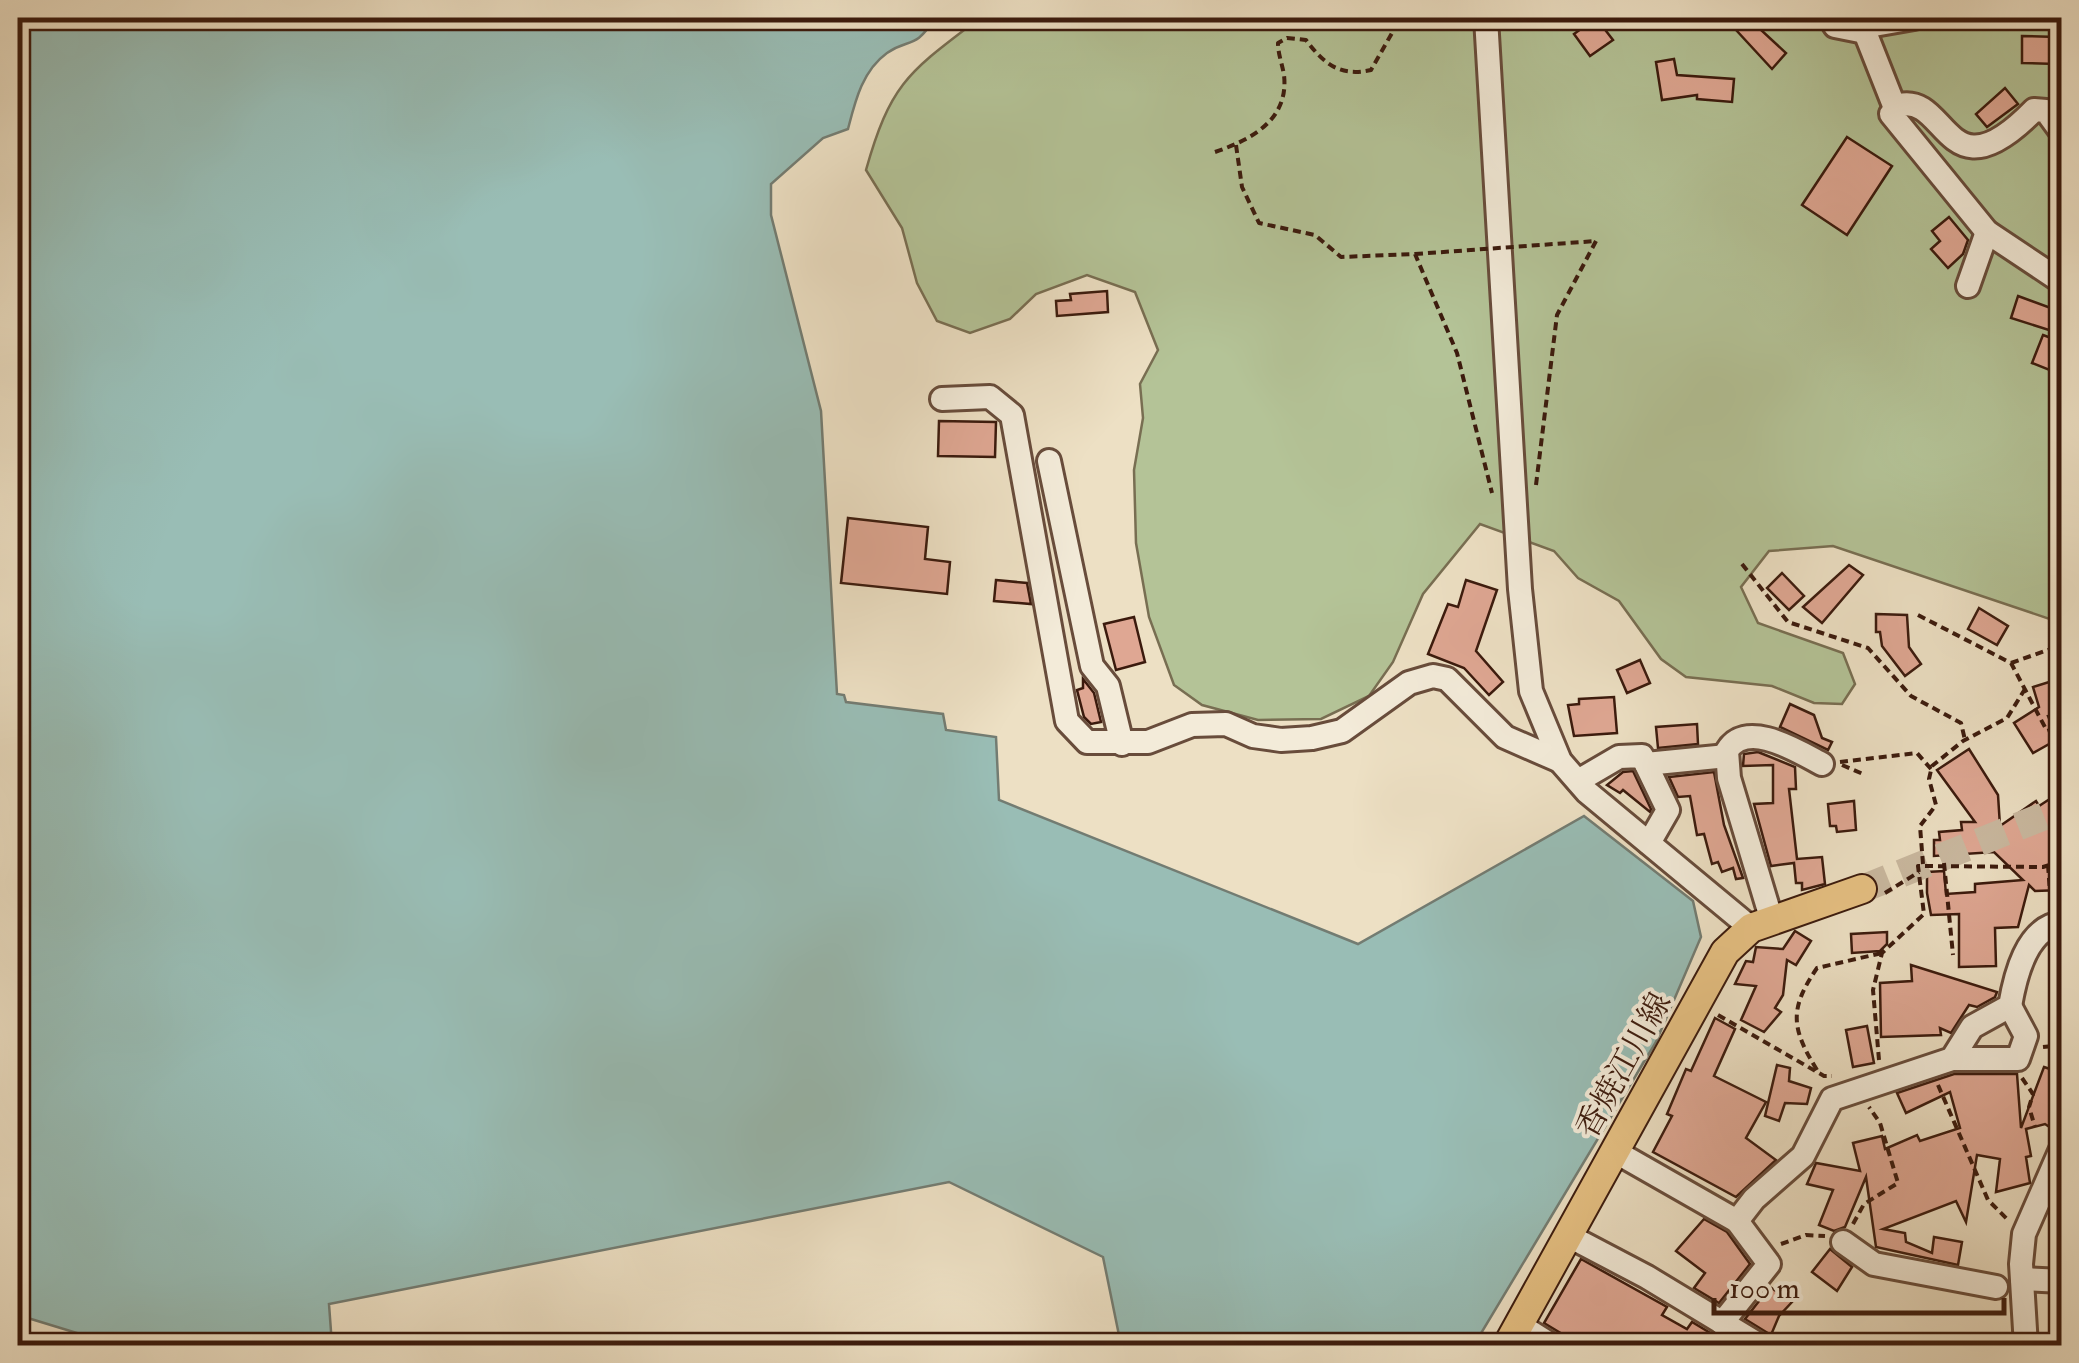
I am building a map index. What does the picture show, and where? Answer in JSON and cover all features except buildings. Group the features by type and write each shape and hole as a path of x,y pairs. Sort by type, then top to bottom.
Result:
{"main road":[{"name":"香焼江川線","path":"1512,1335 1725,952 1762,925 1862,889"}],"street":[{"path":"1486,18 1526,668 1539,716 1560,761 1578,782 1649,843 1762,925"},
{"path":"1830,18 1835,26 1914,18"},
{"path":"1872,25 1895,108 1894,122 1987,232 2062,282"},
{"path":"1895,108 1915,105 1962,143 1981,146 2011,134 2034,110 2046,112 2062,133"},
{"path":"1968,286 1987,232"},
{"path":"942,398 990,397 1012,415 1067,721 1087,742 1148,742 1192,724 1226,724 1253,736 1281,740 1327,734 1365,718 1410,683 1434,676 1447,679 1506,738 1560,761"},
{"path":"1050,461 1092,666 1108,686 1122,744"},
{"path":"1762,925 1733,791 1727,756 1730,744 1767,738 1822,764"},
{"path":"1578,782 1619,758 1642,756 1668,810 1649,843"},
{"path":"1646,764 1727,756"},
{"path":"1738,1222 1754,1199 1803,1156 1828,1103 1853,1083 1887,1084 1942,1063 2018,1059 2026,1036 2010,1006 2020,964 2042,928 2057,924"},
{"path":"1942,1063 1972,1027 2010,1006"},
{"path":"2026,1346 2024,1234 2062,1147"},
{"path":"1616,1152 1738,1222 1766,1257 1769,1264 1727,1334"},
{"path":"1567,1235 1648,1276 1727,1334 1761,1346"},
{"path":"1842,1242 1874,1264 1996,1287"},
{"path":"2022,1279 2062,1281"},
{"path":"1512,1335 1553,1346"}],"path":[{"path":"1215,152 1236,145 1276,118 1284,101 1278,42 1287,38 1306,40 1329,66 1358,73 1371,70 1392,33 1392,18"},
{"path":"1236,145 1242,187 1259,223 1315,234 1341,257 1596,241 1558,315 1535,495"},
{"path":"1416,254 1457,353 1494,500"},
{"path":"1742,564 1788,622 1868,648 1911,696 1961,724 1965,740"},
{"path":"1918,615 2011,663 2048,731 2059,727 2062,735"},
{"path":"2011,663 2062,645"},
{"path":"1931,769 1965,740 2007,718 2018,707 2025,689"},
{"path":"1863,774 1838,762 1917,753 1931,769 1936,806 1920,826 1924,864"},
{"path":"1819,1074 1798,1041 1796,998 1816,968 1882,953 1924,914 1918,866 2048,866 2062,860"},
{"path":"1944,863 1953,956"},
{"path":"2048,866 2057,924"},
{"path":"1882,953 1873,1003 1882,1077 1887,1084"},
{"path":"1697,1002 1819,1074 1853,1083 1887,1141 1898,1184 1864,1204 1842,1242 1806,1235 1785,1241 1766,1257"},
{"path":"2018,1059 2022,1082 2033,1094 2029,1107 2035,1128"},
{"path":"1942,1063 1988,1200 2004,1214 2011,1228"}],"green space":[{"path":"980,18 2061,18 2061,628 2050,619 1833,546 1769,551 1741,587 1758,623 1843,653 1855,684 1842,704 1814,703 1772,686 1686,677 1661,659 1619,601 1578,578 1554,551 1480,524 1423,594 1393,662 1369,696 1321,719 1258,720 1202,705 1174,685 1149,617 1136,543 1134,470 1143,418 1140,384 1158,350 1135,292 1087,275 1036,294 1010,319 970,333 937,321 917,283 902,228 866,170 884,117 906,81"}],"water":[{"path":"18,18 935,18 917,39 878,60 861,88 848,129 823,138 771,184 771,215 821,411 837,694 844,695 846,702 943,714 946,730 996,737 999,800 1358,944 1584,816 1693,901 1701,937 1656,1042 1474,1345 1121,1345 1103,1257 949,1182 329,1304 332,1345 116,1345 18,1315"}],"tunnel":[{"path":"1862,889 2062,809"}]}
